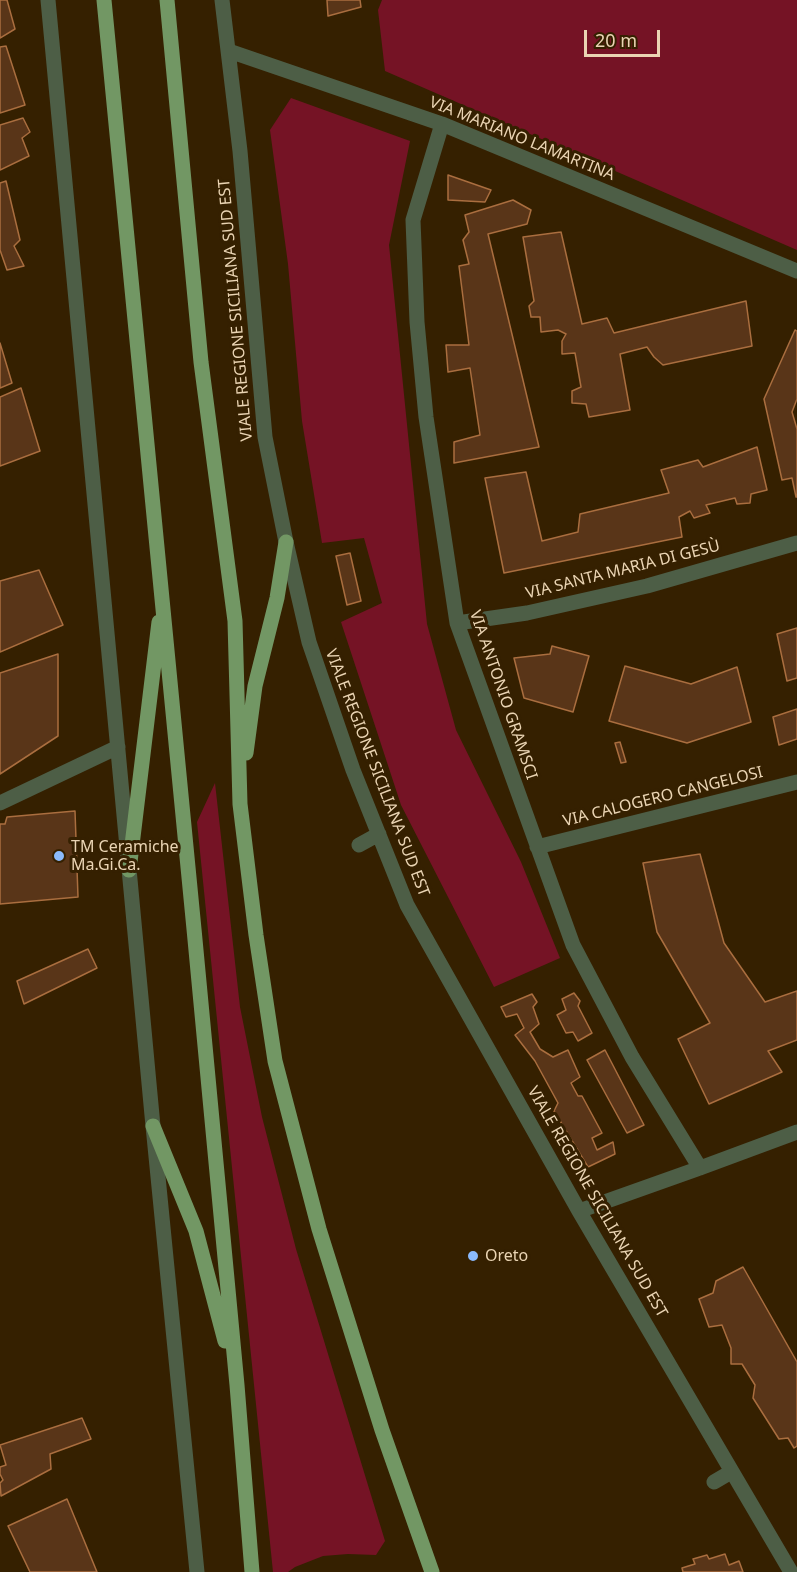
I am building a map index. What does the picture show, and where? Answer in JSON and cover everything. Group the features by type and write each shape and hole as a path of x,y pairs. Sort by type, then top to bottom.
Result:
{"main road":[{"path":"104,0 237,1384 252,1572"},
{"path":"167,0 201,363 235,621 240,804 256,935 275,1061 319,1229 382,1430 432,1572"},
{"path":"240,804 255,686 277,598 286,542"},
{"path":"129,870 162,592"},
{"path":"153,1126 196,1231 237,1384"}],"street":[{"path":"48,0 197,1572"},
{"name":"VIALE REGIONE SICILIANA SUD EST","path":"222,0 240,152 265,436 309,642 353,770 407,905 579,1211 790,1572"},
{"name":"VIA MARIANO LAMARTINA","path":"229,51 442,124 797,271"},
{"name":"VIA ANTONIO GRAMSCI","path":"442,124 413,220 417,322 426,417 457,623 573,945 632,1057 700,1168"},
{"name":"VIA SANTA MARIA DI GESÙ","path":"457,623 527,613 646,586 797,543"},
{"path":"0,803 118,747"},
{"name":"VIA CALOGERO CANGELOSI","path":"537,847 797,782"},
{"path":"359,845 379,834"},
{"path":"579,1211 797,1132"},
{"path":"714,1482 731,1472"}],"shaded area":[{"path":"382,0 797,0 797,250 385,71 378,10"},
{"path":"291,98 410,141 389,245 427,624 456,730 521,862 560,958 494,987 401,805 341,622 382,603 364,538 322,543 302,421 288,264 270,130"},
{"path":"215,783 240,1007 262,1117 296,1249 385,1541 376,1555 323,1556 288,1572 273,1572 197,822"}],"building":[{"path":"0,0 7,0 15,29 0,38"},
{"path":"327,0 360,0 361,7 328,16"},
{"path":"6,46 25,105 0,113 0,47"},
{"path":"23,118 30,132 22,138 29,156 0,170 0,125"},
{"path":"448,175 491,190 485,202 448,200"},
{"path":"6,181 20,240 14,246 24,266 7,270 0,250 0,183"},
{"path":"513,200 531,210 527,224 488,234 539,447 454,463 454,442 480,435 470,368 448,372 446,345 469,345 459,266 469,264 463,240 469,232 465,215"},
{"path":"561,232 582,324 607,318 614,333 746,301 752,346 663,365 647,347 620,354 630,410 589,417 586,404 572,403 572,391 581,387 575,353 562,354 562,341 566,334 558,330 541,332 540,317 531,317 529,306 534,301 523,237"},
{"path":"795,330 797,331 797,399 792,412 797,429 797,497 792,478 782,480 764,399"},
{"path":"0,343 12,383 0,388"},
{"path":"21,388 40,451 0,466 0,397"},
{"path":"757,447 767,490 751,494 750,503 737,504 735,498 706,505 710,513 694,518 690,511 679,517 682,537 504,573 485,478 526,472 542,541 578,532 580,514 669,493 661,470 698,460 703,467"},
{"path":"350,553 361,601 347,605 336,556"},
{"path":"39,570 63,625 0,652 0,581"},
{"path":"797,628 797,678 787,681 777,634"},
{"path":"552,646 589,656 573,712 524,698 514,658 550,654"},
{"path":"58,654 58,736 0,774 0,673"},
{"path":"625,666 691,684 737,667 751,722 687,743 609,721"},
{"path":"797,709 797,739 779,745 773,717"},
{"path":"620,742 626,762 621,763 615,743"},
{"path":"75,811 78,897 0,904 0,824 5,824 7,817"},
{"path":"700,854 724,943 765,1002 797,991 797,1040 768,1051 782,1072 709,1104 678,1039 710,1023 657,932 643,863"},
{"path":"88,949 97,968 24,1004 17,981"},
{"path":"574,993 580,1001 578,1006 592,1033 578,1041 573,1032 566,1033 557,1015 566,1010 562,999"},
{"path":"532,994 537,1002 533,1007 539,1024 530,1032 540,1049 553,1057 568,1050 580,1077 571,1083 578,1096 582,1096 602,1133 592,1138 597,1150 613,1142 615,1154 588,1167 554,1111 558,1103 535,1061 515,1035 524,1028 517,1014 506,1017 501,1007"},
{"path":"605,1050 644,1125 627,1133 587,1060"},
{"path":"743,1267 797,1362 797,1446 794,1448 788,1438 779,1439 753,1398 755,1385 742,1364 731,1364 731,1348 722,1325 709,1327 699,1299 713,1293 716,1281"},
{"path":"82,1418 91,1439 50,1454 51,1469 1,1496 0,1483 3,1480 0,1467 6,1465 0,1445"},
{"path":"67,1499 97,1572 30,1572 8,1526"},
{"path":"725,1554 729,1565 739,1561 743,1572 683,1572 682,1568 695,1564 693,1559 707,1555 709,1559"}],"place":[{"name":"TM Ceramiche Ma.Gi.Ca.","path":"59,856"},
{"name":"Oreto","path":"473,1256"}]}
